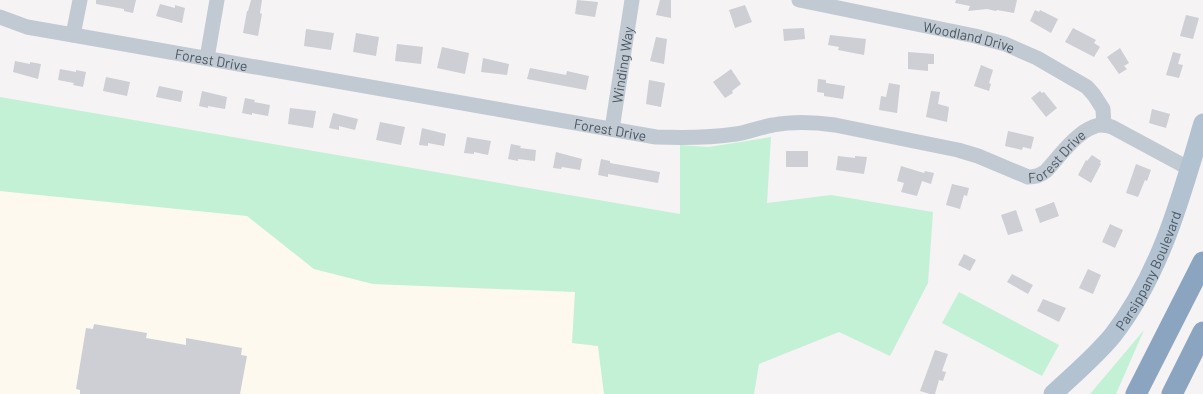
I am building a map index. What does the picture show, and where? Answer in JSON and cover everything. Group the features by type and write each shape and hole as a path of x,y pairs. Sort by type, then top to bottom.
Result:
{"highway":[{"path":"1136,394 1203,262"},
{"path":"1172,394 1203,332"}],"main road":[{"name":"Parsippany Boulevard","path":"1053,394 1112,337 1138,299 1166,240 1203,123"}],"street":[{"path":"73,35 80,0"},
{"path":"207,58 217,0"},
{"name":"Winding Way","path":"612,129 632,0"},
{"name":"Woodland Drive","path":"799,0 975,36 1004,44 1037,58 1086,87 1103,109 1104,125"},
{"name":"Forest Drive","path":"0,18 26,27 656,137 683,138 737,134 774,125 814,122 958,150 978,156 1028,178 1034,178 1046,171 1082,133 1092,126 1104,125 1112,127 1190,169"}],"shaded area":[{"path":"0,191 247,216 314,269 373,284 575,292 572,343 598,346 604,394 0,394"}],"green space":[{"path":"0,97 680,214 680,145 709,147 771,137 767,203 831,195 933,212 928,283 890,356 839,332 759,364 754,394 604,394 598,346 572,343 575,292 373,284 314,269 247,216 0,191"},
{"path":"959,292 1059,345 1042,376 942,323"},
{"path":"1144,330 1116,394 1090,394"}],"building":[{"path":"96,0 136,0 133,13 124,11 124,9 96,4"},
{"path":"251,0 262,0 260,13 262,14 258,36 243,33"},
{"path":"577,0 598,2 595,17 575,14"},
{"path":"660,0 671,0 671,18 656,15"},
{"path":"956,0 1017,0 1014,13 987,9 968,11 970,6 955,3"},
{"path":"160,4 175,8 175,5 185,8 182,23 156,16"},
{"path":"745,5 752,22 735,28 729,10"},
{"path":"1035,10 1039,12 1040,10 1058,19 1051,33 1030,21"},
{"path":"1186,15 1199,18 1193,39 1180,36"},
{"path":"804,28 805,39 784,41 783,29"},
{"path":"1073,28 1096,40 1094,43 1100,47 1094,57 1065,42"},
{"path":"306,29 334,33 331,50 304,46"},
{"path":"356,33 379,37 376,56 353,52"},
{"path":"830,35 866,39 864,55 838,50 839,47 828,45"},
{"path":"656,37 667,39 664,64 650,61"},
{"path":"397,44 423,47 421,64 395,61"},
{"path":"442,47 469,53 465,74 437,68"},
{"path":"1120,48 1129,63 1124,66 1127,69 1119,74 1107,57"},
{"path":"908,52 934,54 934,64 928,64 928,71 908,69"},
{"path":"1173,52 1181,54 1178,64 1183,65 1179,78 1166,75"},
{"path":"483,58 509,64 507,75 481,72"},
{"path":"15,61 41,64 38,79 13,72"},
{"path":"981,65 993,70 989,91 974,86"},
{"path":"530,68 566,75 567,71 589,76 586,90 527,79"},
{"path":"60,69 86,72 83,87 58,80"},
{"path":"731,69 741,84 732,91 733,93 725,98 713,82"},
{"path":"106,77 130,82 127,96 103,91"},
{"path":"818,79 826,80 826,83 845,86 843,99 824,96 824,93 817,92"},
{"path":"649,80 665,83 661,107 646,104"},
{"path":"889,83 900,85 897,113 879,110 881,96 886,97"},
{"path":"159,86 183,91 181,102 156,97"},
{"path":"202,91 227,97 225,109 199,106"},
{"path":"931,91 940,92 938,104 949,107 947,122 926,117"},
{"path":"1040,91 1044,92 1057,108 1046,117 1031,98"},
{"path":"245,98 270,105 268,116 242,113"},
{"path":"290,108 316,111 313,128 288,124"},
{"path":"1152,109 1170,114 1166,128 1149,123"},
{"path":"333,113 358,119 355,130 339,126 339,130 329,128"},
{"path":"380,122 405,127 401,145 376,140"},
{"path":"422,128 446,134 444,146 428,143 428,146 419,145"},
{"path":"1008,131 1034,137 1031,149 1023,147 1022,150 1005,146"},
{"path":"467,137 491,141 488,155 474,152 474,154 464,153"},
{"path":"511,144 521,146 520,148 536,150 535,161 508,159"},
{"path":"786,151 808,151 808,167 786,167"},
{"path":"556,152 582,159 580,170 562,167 561,169 553,168"},
{"path":"1092,155 1101,161 1101,164 1091,183 1078,175 1086,160"},
{"path":"838,156 867,157 864,174 836,170"},
{"path":"601,159 610,161 610,163 660,172 658,183 608,174 608,177 598,175"},
{"path":"1136,164 1151,170 1138,197 1126,193"},
{"path":"901,166 924,173 925,171 934,173 931,184 922,181 917,196 901,192 904,183 897,181"},
{"path":"952,184 969,188 967,196 964,195 960,209 946,205"},
{"path":"1054,202 1059,216 1040,223 1035,209"},
{"path":"1016,210 1023,231 1008,235 1001,215"},
{"path":"1110,224 1123,230 1115,248 1102,242"},
{"path":"964,254 976,260 970,271 958,265"},
{"path":"1088,269 1101,275 1093,294 1079,288"},
{"path":"1012,274 1033,285 1028,294 1007,282"},
{"path":"1043,299 1066,308 1059,322 1037,311"},
{"path":"94,324 147,333 146,338 186,345 186,338 242,348 241,355 247,356 240,394 80,394 80,390 76,389 86,328 93,329"},
{"path":"935,350 948,354 942,371 946,372 943,381 939,380 935,394 930,394 920,391"}]}
